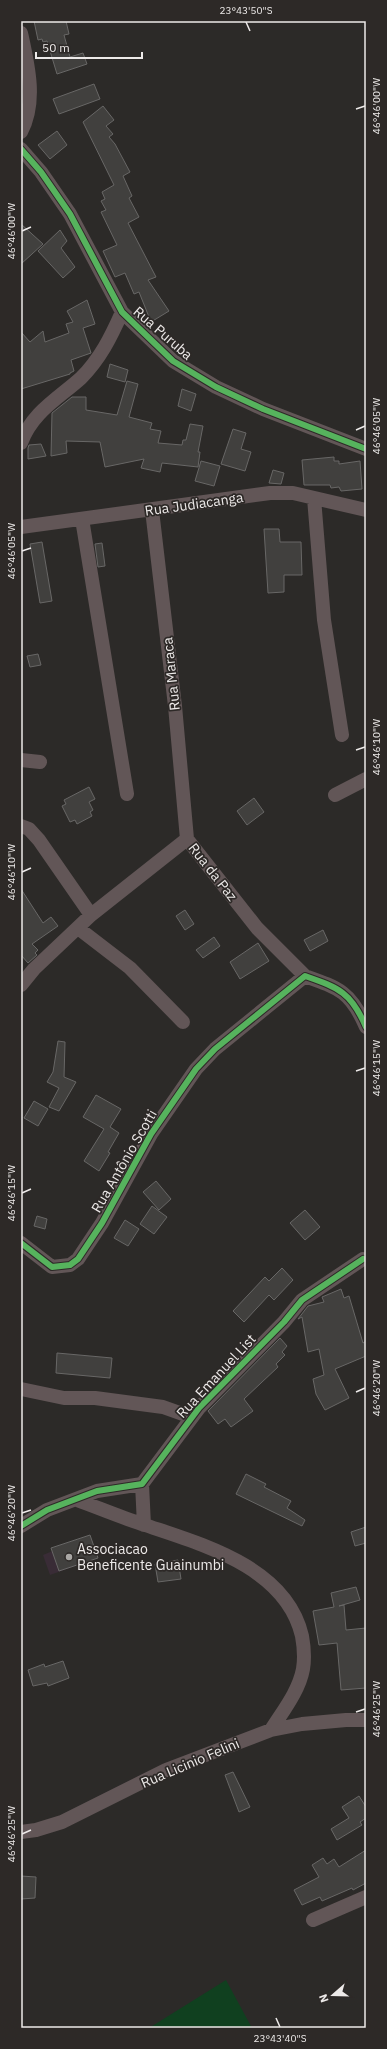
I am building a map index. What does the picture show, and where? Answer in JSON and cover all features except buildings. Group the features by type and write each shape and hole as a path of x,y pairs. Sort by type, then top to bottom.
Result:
{"street":[{"path":"21,33 28,66 30,98 26,123 21,132"},
{"name":"Rua Puruba","path":"21,148 41,172 70,214 122,312 173,361 216,388 263,409 366,448"},
{"path":"21,443 33,420 47,404 81,377 103,352 122,312"},
{"name":"Rua Judiacanga","path":"21,526 152,510 270,493 293,493 366,511"},
{"path":"314,498 324,620 342,735"},
{"name":"Rua Maraca","path":"152,510 175,706 187,839"},
{"path":"82,519 127,794"},
{"path":"21,760 40,762"},
{"path":"335,795 366,779"},
{"path":"21,826 29,829 39,840 91,915"},
{"name":"Rua da Paz","path":"21,985 34,969 91,915 187,839 257,928 305,976"},
{"path":"78,928 130,968 183,1022"},
{"path":"305,976 329,984 347,995 362,1007 366,1027"},
{"name":"Rua Antônio Scotti","path":"21,1243 52,1267 70,1265 78,1259 102,1223 151,1134 196,1069 215,1049 305,976"},
{"name":"Rua Emanuel List","path":"142,1484 191,1417 284,1322 302,1300 365,1259"},
{"path":"21,1389 64,1398 95,1398 163,1407 191,1417"},
{"path":"21,1526 47,1510 77,1500 97,1491 142,1484 144,1525"},
{"path":"77,1500 225,1554 259,1574 273,1587 294,1614 299,1625 305,1655 303,1669 294,1695 271,1730"},
{"name":"Rua Licinio Felini","path":"21,1832 36,1830 62,1822 166,1770 271,1730 324,1722 366,1720"},
{"path":"313,1920 366,1897"}],"shaded area":[{"name":"Associacao Beneficente Guainumbi","path":"86,1537 95,1559 50,1575 43,1555"}],"green space":[{"path":"226,1980 252,2028 149,2028"}],"cycle path":[{"path":"21,149 41,172 70,214 122,312 173,361 216,387 263,409 366,449"},
{"path":"21,1243 52,1267 70,1265 78,1259 102,1223 151,1134 196,1069 215,1049 305,976 327,984 343,993 355,1006 366,1027"},
{"path":"21,1526 47,1510 97,1491 142,1484 199,1408 284,1322 302,1300 363,1259"}],"place":[{"name":"Associacao Beneficente Guainumbi","path":"69,1557"}]}
